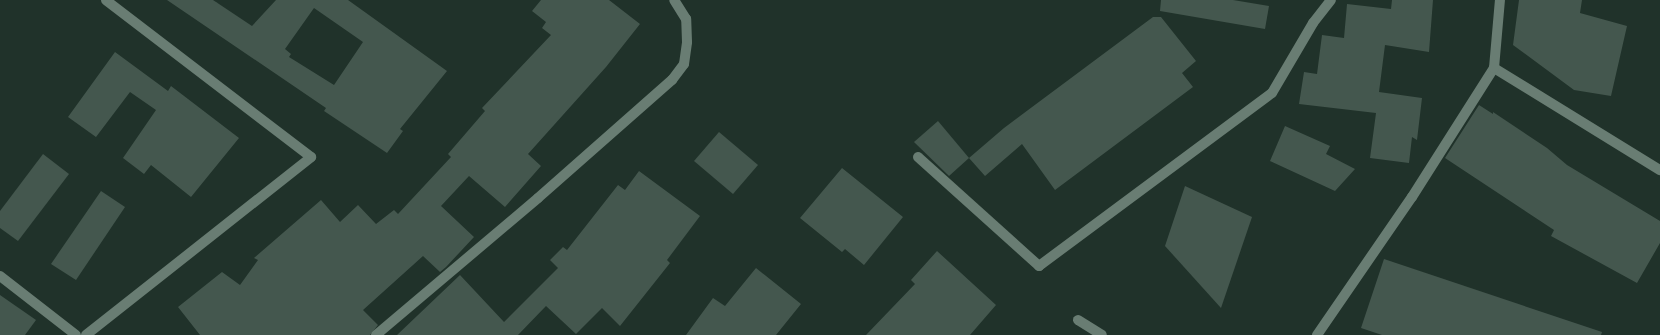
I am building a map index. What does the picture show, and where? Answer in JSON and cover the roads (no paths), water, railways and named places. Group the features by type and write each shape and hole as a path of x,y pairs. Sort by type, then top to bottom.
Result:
{"street":[{"path":"86,335 311,157 106,0"},
{"path":"376,335 538,198 672,80 684,64 687,42 686,19 674,0"},
{"path":"918,157 1038,266 1272,93 1313,23 1331,0"},
{"path":"1317,335 1412,196 1494,68 1500,0"},
{"path":"1494,68 1660,170"},
{"path":"0,276 76,335"},
{"path":"1078,320 1102,335"}]}
